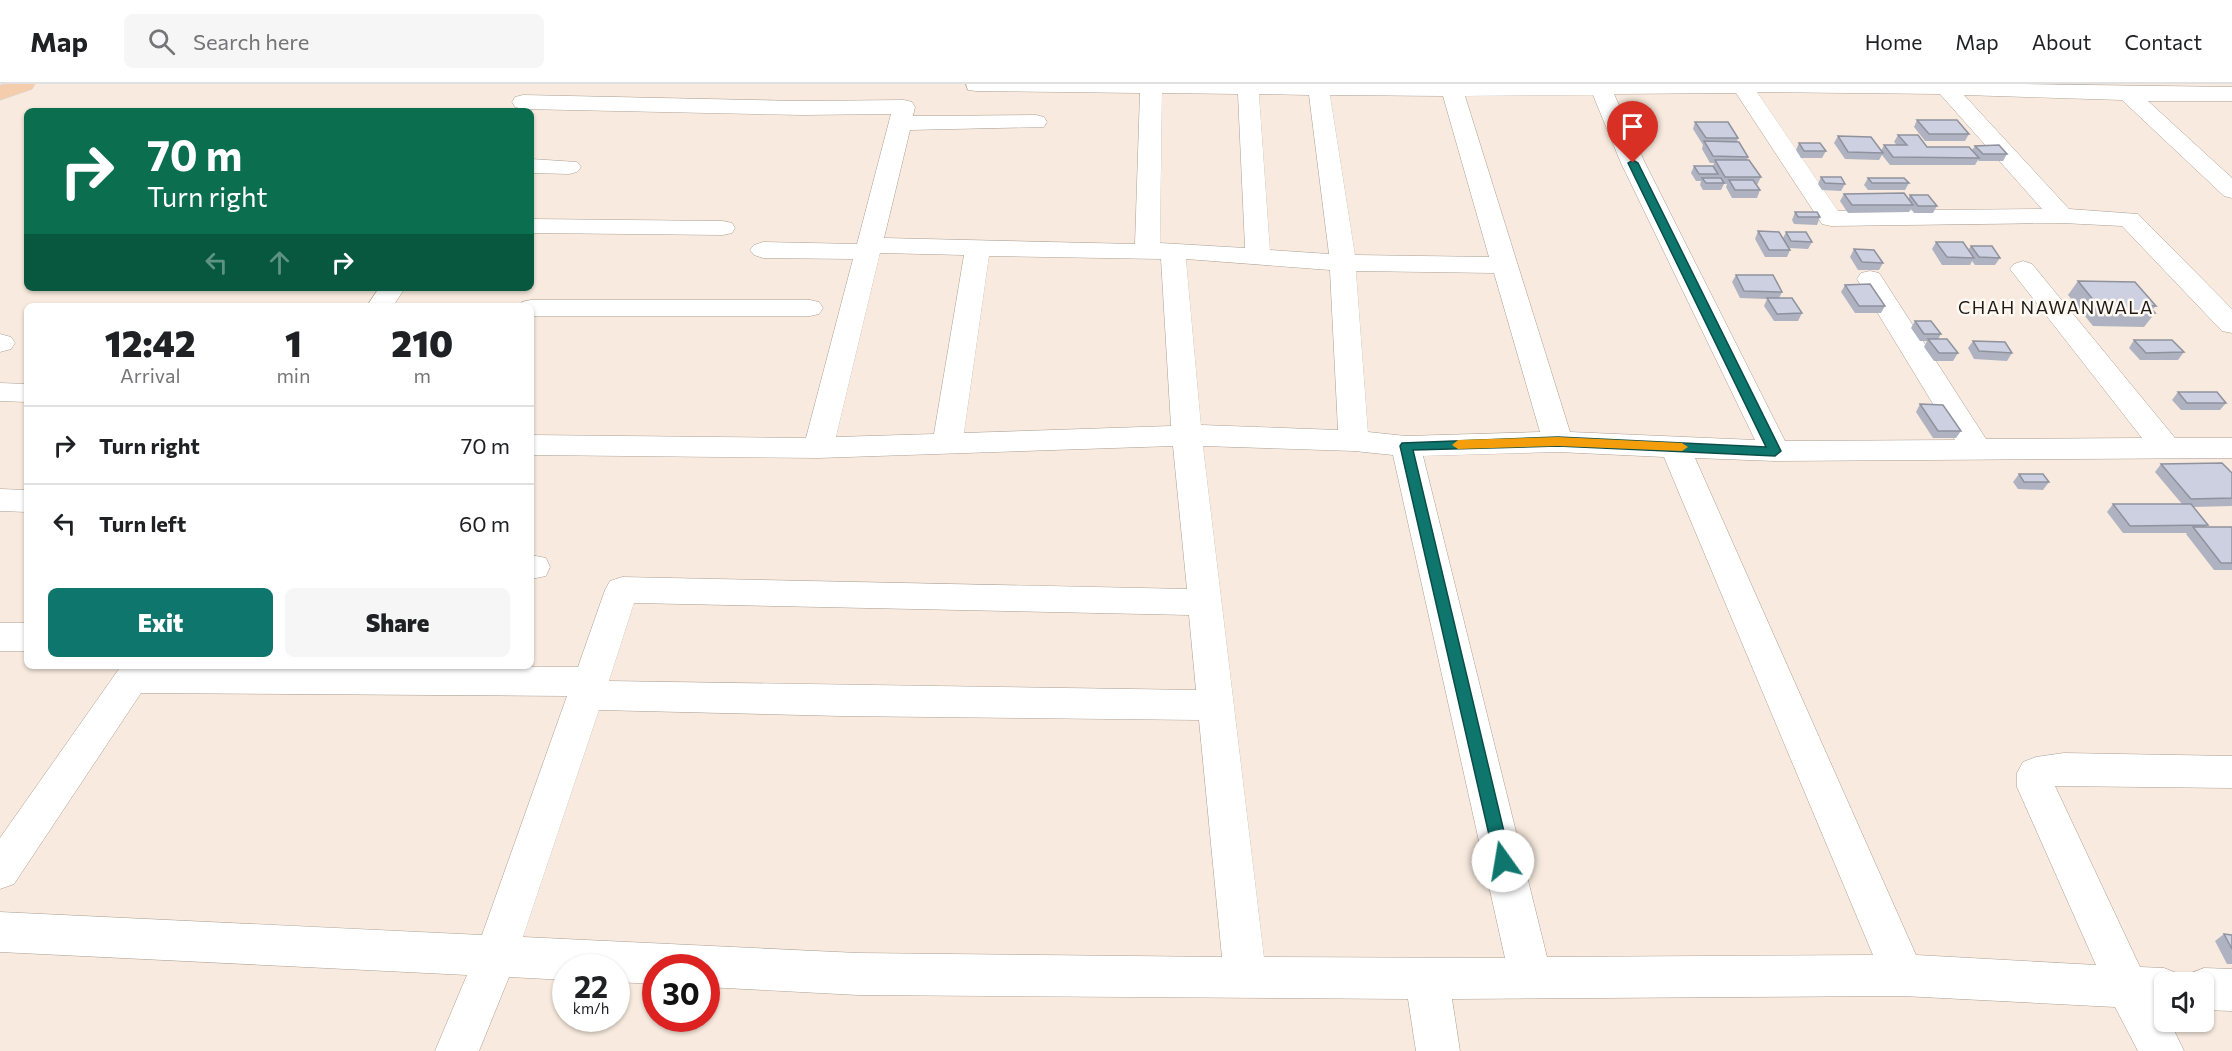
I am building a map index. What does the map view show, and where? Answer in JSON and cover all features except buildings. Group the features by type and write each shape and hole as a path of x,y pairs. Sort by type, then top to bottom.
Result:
{"main road":[{"path":"0,93 24,84"}],"street":[{"path":"802,108 810,84"},
{"path":"976,85 1248,88 1889,85 1947,89 2011,87 2128,94 2232,94"},
{"path":"1742,85 1831,219 2062,216 2129,219 2232,325"},
{"path":"1151,86 1160,251 1187,435 1245,977"},
{"path":"1318,86 1343,263 1354,441"},
{"path":"1600,86 1633,163 1775,451"},
{"path":"1451,87 1558,442"},
{"path":"1248,88 1258,256"},
{"path":"1947,89 2062,216"},
{"path":"2128,94 2232,191"},
{"path":"525,99 802,108 904,107 818,448"},
{"path":"900,123 1036,122"},
{"path":"534,166 569,167"},
{"path":"534,226 723,228"},
{"path":"947,444 978,247"},
{"path":"763,250 978,247 1160,251 1343,263 1505,265"},
{"path":"2023,269 2166,448"},
{"path":"1870,279 1977,450"},
{"path":"534,308 810,308"},
{"path":"0,392 24,393"},
{"path":"534,445 818,448 1187,435 1354,441 1406,446 1558,442 1775,451 2232,448"},
{"path":"1406,446 1530,976"},
{"path":"1675,447 1904,975"},
{"path":"0,500 24,501"},
{"path":"457,1051 496,956 622,590 1205,602"},
{"path":"0,637 24,637"},
{"path":"0,871 136,673 588,688 841,701 1216,705"},
{"path":"2162,1051 2146,988 2036,787 2036,772 2064,769 2232,772"},
{"path":"0,932 858,974 1427,979 1530,976 1904,975 2146,988"},
{"path":"1427,979 1438,1051"},
{"path":"2214,989 2232,990"}],"slow traffic":[{"path":"1458,445 1558,442 1682,447"}],"district":[{"name":"CHAH NAWANWALA","path":"2056,307"}],"route":[{"path":"1503,861 1406,446 1558,442 1775,451 1633,163"}]}
